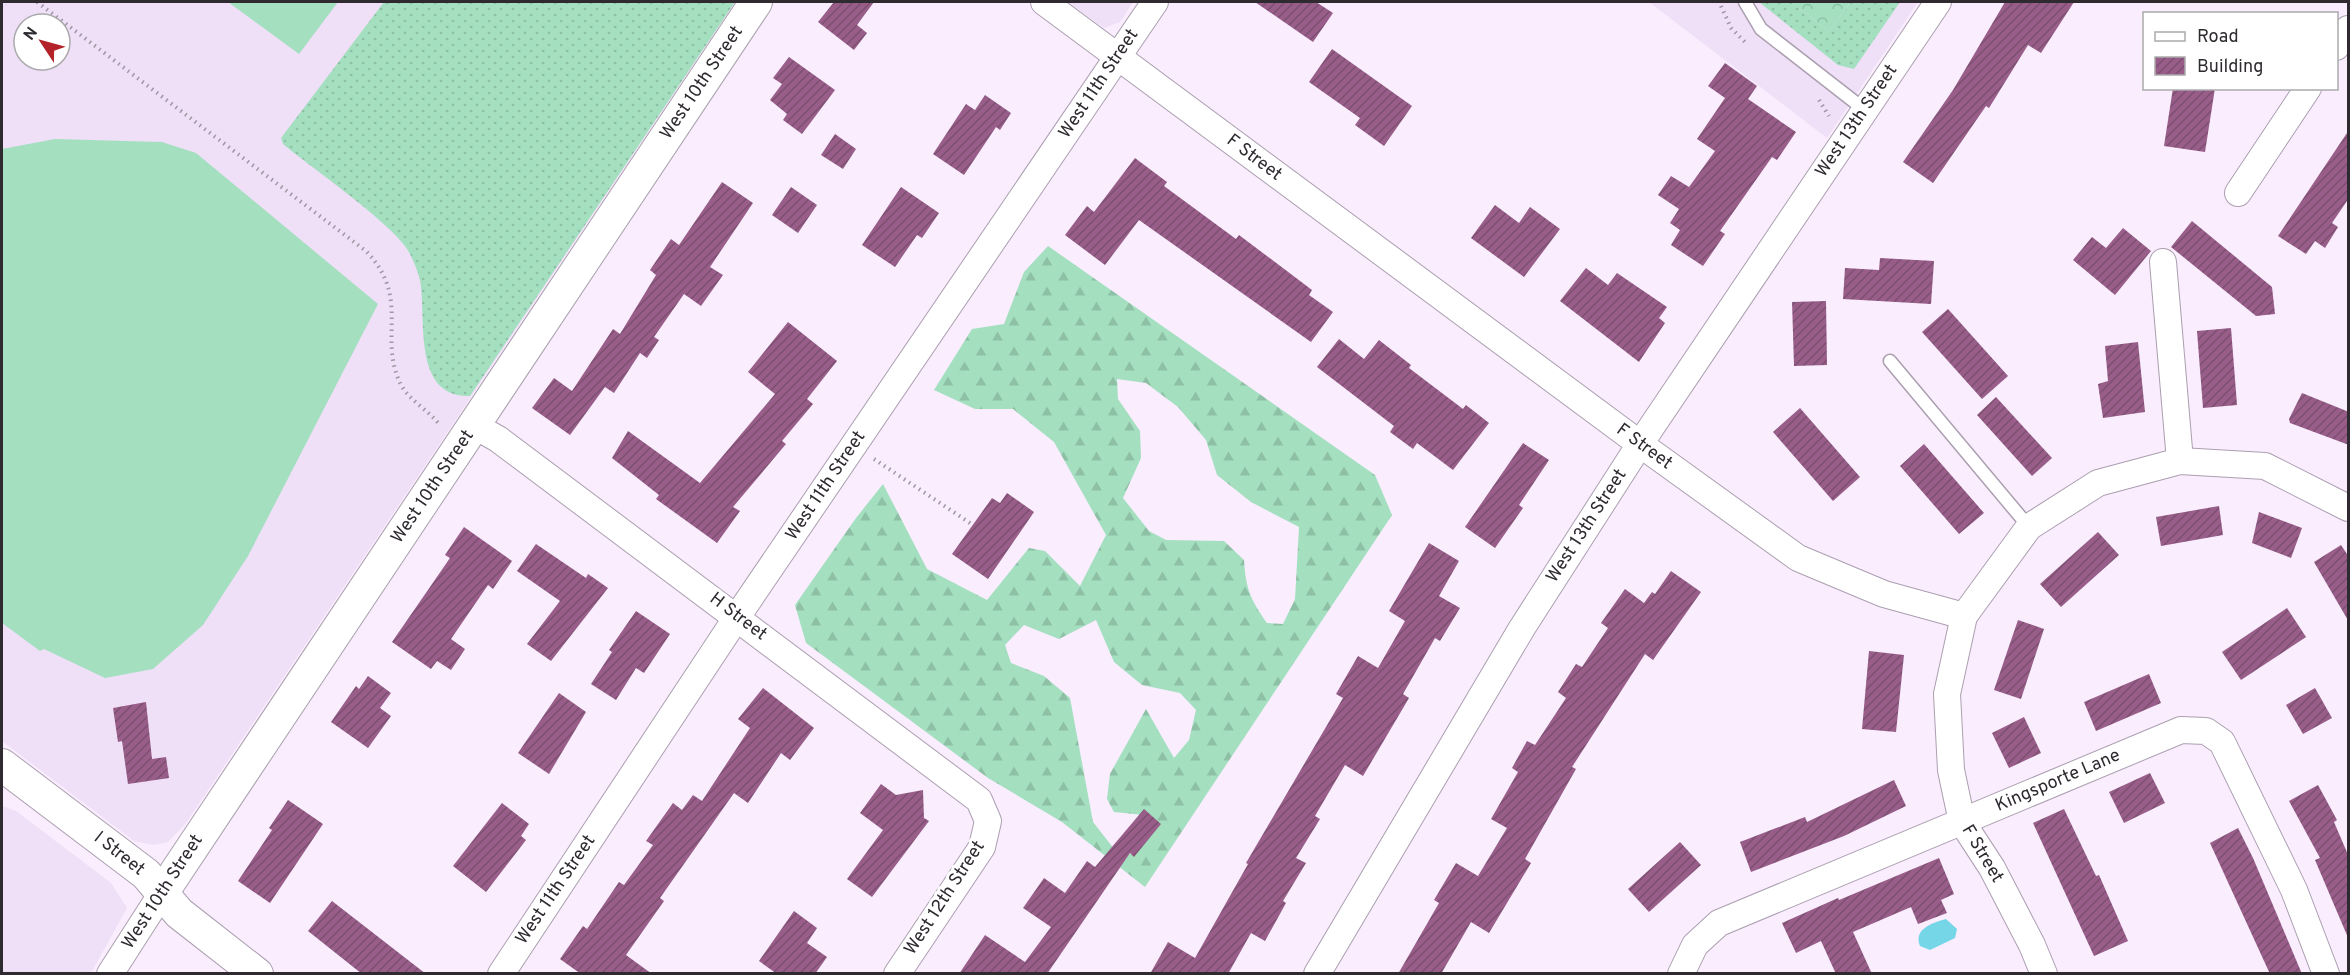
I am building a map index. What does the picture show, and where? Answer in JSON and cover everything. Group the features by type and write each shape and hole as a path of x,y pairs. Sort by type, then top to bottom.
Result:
{"street":[{"name":"West 10th Street","path":"110,974 756,2"},
{"name":"F Street","path":"1044,2 1640,444 1798,558 1884,594 1964,616 1947,694 1951,770 1962,822 1992,868 2032,945 2044,974"},
{"name":"West 11th Street","path":"501,974 737,617 1155,2"},
{"name":"West 13th Street","path":"1317,974 1522,628 1640,444 1938,2"},
{"path":"2338,46 2349,29"},
{"path":"2238,194 2307,90"},
{"path":"2163,262 2180,461"},
{"name":"H Street","path":"468,435 498,439 979,800 988,821"},
{"path":"1964,616 2029,527 2098,483 2180,461 2265,466 2349,508"},
{"name":"Kingsporte Lane","path":"1681,974 1695,945 1719,923 2181,730 2206,731 2223,742 2294,890 2326,974"},
{"name":"I Street","path":"2,765 146,874 179,913 257,974"},
{"name":"West 12th Street","path":"897,974 981,847 988,821"}],"lane":[{"path":"1745,2 1761,29 1865,110"},
{"path":"1890,362 2029,527"}],"path":[{"path":"38,2 373,258 388,279 391,292 395,361 401,384 443,431 468,435"},
{"path":"874,458 973,525"}],"shaded area":[{"path":"2,2 735,2 186,823 168,842 154,845 134,841 2,741"},
{"path":"1068,2 1133,2 1120,22 1104,28"},
{"path":"1649,2 1918,2 1827,138"},
{"path":"2,806 16,811 111,883 127,908 91,973 2,973"}],"green space":[{"path":"228,2 338,2 299,54"},
{"path":"384,2 735,2 470,396 451,393 438,384 430,370 425,352 420,280 411,257 402,243 372,214 283,144 281,138"},
{"path":"1759,2 1791,2 1829,31 1851,2 1900,2 1854,69 1838,65"},
{"path":"1791,2 1851,2 1829,31"},
{"path":"55,139 162,142 196,153 378,304 248,556 203,625 153,669 105,678 44,649 40,651 2,623 2,149"},
{"path":"1048,246 1375,475 1392,515 1145,887 1062,822 988,778 806,643 795,605 856,518 883,484 927,569 987,600 1029,548 1045,551 1080,586 1106,535 1054,442 1013,409 975,409 934,390 972,329 1004,324 1024,272","holes":["1117,379 1146,383 1178,407 1206,440 1217,475 1251,502 1299,527 1295,599 1283,624 1267,623 1250,593 1244,560 1224,541 1166,540 1149,531 1123,498 1141,458 1140,431 1118,399","1096,620 1114,662 1142,685 1180,693 1196,710 1189,740 1174,758 1146,709 1110,774 1107,799 1114,812 1144,815 1144,845 1122,859 1093,822 1070,698 1044,676 1011,663 1005,645 1024,625 1059,639"]}],"water":[{"path":"1946,919 1957,929 1955,938 1930,950 1920,946 1921,931"}],"building":[{"path":"834,2 874,2 857,25 867,33 854,50 818,22"},
{"path":"1255,2 1316,2 1333,13 1313,42"},
{"path":"2005,2 2074,2 2041,53 2028,45 1989,108 1986,106 1933,183 1903,162 1953,90"},
{"path":"1332,49 1412,106 1384,146 1355,125 1360,118 1309,82"},
{"path":"789,57 835,90 802,134 783,120 787,114 770,100 782,84 773,78"},
{"path":"1725,63 1757,86 1748,99 1796,132 1777,160 1772,157 1720,231 1725,234 1703,266 1671,245 1680,230 1670,223 1679,209 1658,195 1671,176 1689,187 1715,151 1697,139 1725,98 1708,86"},
{"path":"2173,90 2215,90 2205,152 2164,146"},
{"path":"985,95 1011,113 1000,130 996,127 964,175 933,154 966,104 975,110"},
{"path":"2349,130 2349,198 2332,223 2338,227 2325,248 2315,241 2306,254 2278,236"},
{"path":"835,134 856,149 843,169 821,155"},
{"path":"1135,158 1167,182 1164,186 1236,239 1239,235 1312,290 1309,295 1333,312 1311,342 1139,220 1105,265 1065,235 1087,206 1094,212"},
{"path":"722,182 753,203 710,267 723,275 701,306 684,294 654,337 659,340 647,358 640,353 614,393 605,387 570,435 532,408 554,378 572,391 613,329 620,334 656,275 650,270 671,239 679,245"},
{"path":"791,187 817,205 798,233 772,215"},
{"path":"901,187 939,213 922,238 917,235 895,267 862,245"},
{"path":"1495,205 1519,223 1530,207 1560,229 1524,277 1471,238"},
{"path":"2192,221 2272,287 2275,314 2256,316 2171,247"},
{"path":"2123,228 2151,251 2115,295 2073,260 2092,237 2106,248"},
{"path":"1880,258 1934,261 1931,304 1843,299 1845,268 1879,270"},
{"path":"1586,268 1608,285 1617,273 1667,307 1659,318 1665,323 1639,362 1560,301"},
{"path":"1826,301 1827,365 1794,366 1792,302"},
{"path":"1948,309 2008,376 1982,399 1922,332"},
{"path":"788,322 837,361 807,399 813,404 782,441 786,444 733,507 740,511 717,543 656,499 659,495 612,458 628,431 700,483 775,394 748,372"},
{"path":"2231,328 2237,405 2203,408 2197,331"},
{"path":"1339,339 1364,359 1379,340 1411,365 1409,368 1463,409 1466,405 1489,423 1453,470 1417,443 1413,449 1390,432 1394,426 1317,367"},
{"path":"2138,342 2145,412 2103,418 2098,384 2108,381 2105,346"},
{"path":"2302,393 2349,412 2349,445 2290,423 2289,419"},
{"path":"1996,397 2052,458 2032,476 1977,415"},
{"path":"1800,408 1860,477 1833,501 1773,432"},
{"path":"1523,443 1549,460 1519,505 1523,508 1495,548 1465,527"},
{"path":"1924,444 1984,513 1959,534 1900,466"},
{"path":"1007,493 1034,512 988,579 952,554 992,498 1000,503"},
{"path":"2219,506 2223,535 2161,546 2156,517"},
{"path":"2259,512 2302,528 2291,558 2252,543"},
{"path":"464,527 512,561 493,589 488,585 451,639 465,649 451,670 437,661 431,669 392,642 450,558 445,555"},
{"path":"2098,532 2119,555 2061,607 2040,584"},
{"path":"1429,543 1459,561 1439,596 1460,608 1440,641 1435,638 1403,694 1409,698 1363,776 1345,765 1315,816 1320,819 1296,858 1306,863 1283,901 1286,903 1265,941 1251,933 1228,974 1150,974 1168,942 1195,958 1248,864 1246,863 1343,698 1336,694 1358,656 1378,668 1405,621 1389,611"},
{"path":"536,544 586,578 588,574 608,588 551,661 527,644 560,601 517,571"},
{"path":"2341,545 2349,557 2349,622 2314,562"},
{"path":"1671,571 1701,592 1653,660 1645,654 1572,767 1576,769 1525,859 1531,863 1489,933 1471,922 1441,974 1398,974 1439,903 1434,900 1456,863 1478,876 1507,828 1491,819 1518,772 1512,768 1527,741 1535,745 1566,698 1558,692 1576,664 1582,667 1608,628 1601,623 1625,589 1644,603 1652,592 1655,594"},
{"path":"2287,608 2306,637 2241,680 2222,652"},
{"path":"636,611 670,634 644,673 636,668 616,700 591,684 612,652 609,650"},
{"path":"2018,620 2044,629 2021,699 1994,690"},
{"path":"1869,651 1904,655 1896,732 1862,729"},
{"path":"2149,674 2161,703 2096,731 2084,702"},
{"path":"368,676 391,693 380,708 391,716 368,748 331,722 356,686 359,689"},
{"path":"763,688 814,728 790,760 781,753 748,803 734,793 660,898 664,901 626,955 652,974 581,974 560,959 583,926 587,929 619,882 624,885 653,845 646,841 673,803 682,810 693,795 702,801 750,728 738,719"},
{"path":"2315,688 2332,718 2303,734 2286,705"},
{"path":"559,693 586,712 549,774 518,753"},
{"path":"146,702 152,759 166,757 169,778 128,784 122,741 118,742 113,708"},
{"path":"2024,717 2041,753 2009,768 1992,733"},
{"path":"2150,773 2165,803 2124,823 2109,792"},
{"path":"1894,780 1906,806 1844,836 1751,872 1740,842 1805,817 1807,822"},
{"path":"881,784 896,795 923,790 924,818 929,821 872,897 847,879 883,830 860,813"},
{"path":"2318,785 2337,820 2334,822 2349,857 2349,940 2315,860 2320,858 2289,801"},
{"path":"288,800 323,824 270,903 238,881 272,830 269,828"},
{"path":"502,803 529,824 521,836 526,840 486,892 453,866"},
{"path":"1144,809 1161,824 1134,857 1130,853 1047,974 959,974 985,935 1025,962 1051,927 1023,908 1044,878 1065,893 1087,861 1095,867"},
{"path":"2064,809 2096,876 2099,875 2128,941 2094,956 2033,823"},
{"path":"2238,828 2302,974 2270,974 2210,843"},
{"path":"1680,842 1701,865 1649,912 1628,889"},
{"path":"1939,858 1954,894 1941,900 1947,913 1918,924 1911,907 1853,932 1872,974 1836,974 1821,941 1796,953 1782,923"},
{"path":"332,901 426,974 362,974 308,931"},
{"path":"794,911 817,928 807,943 827,957 815,974 777,974 759,961"}]}
